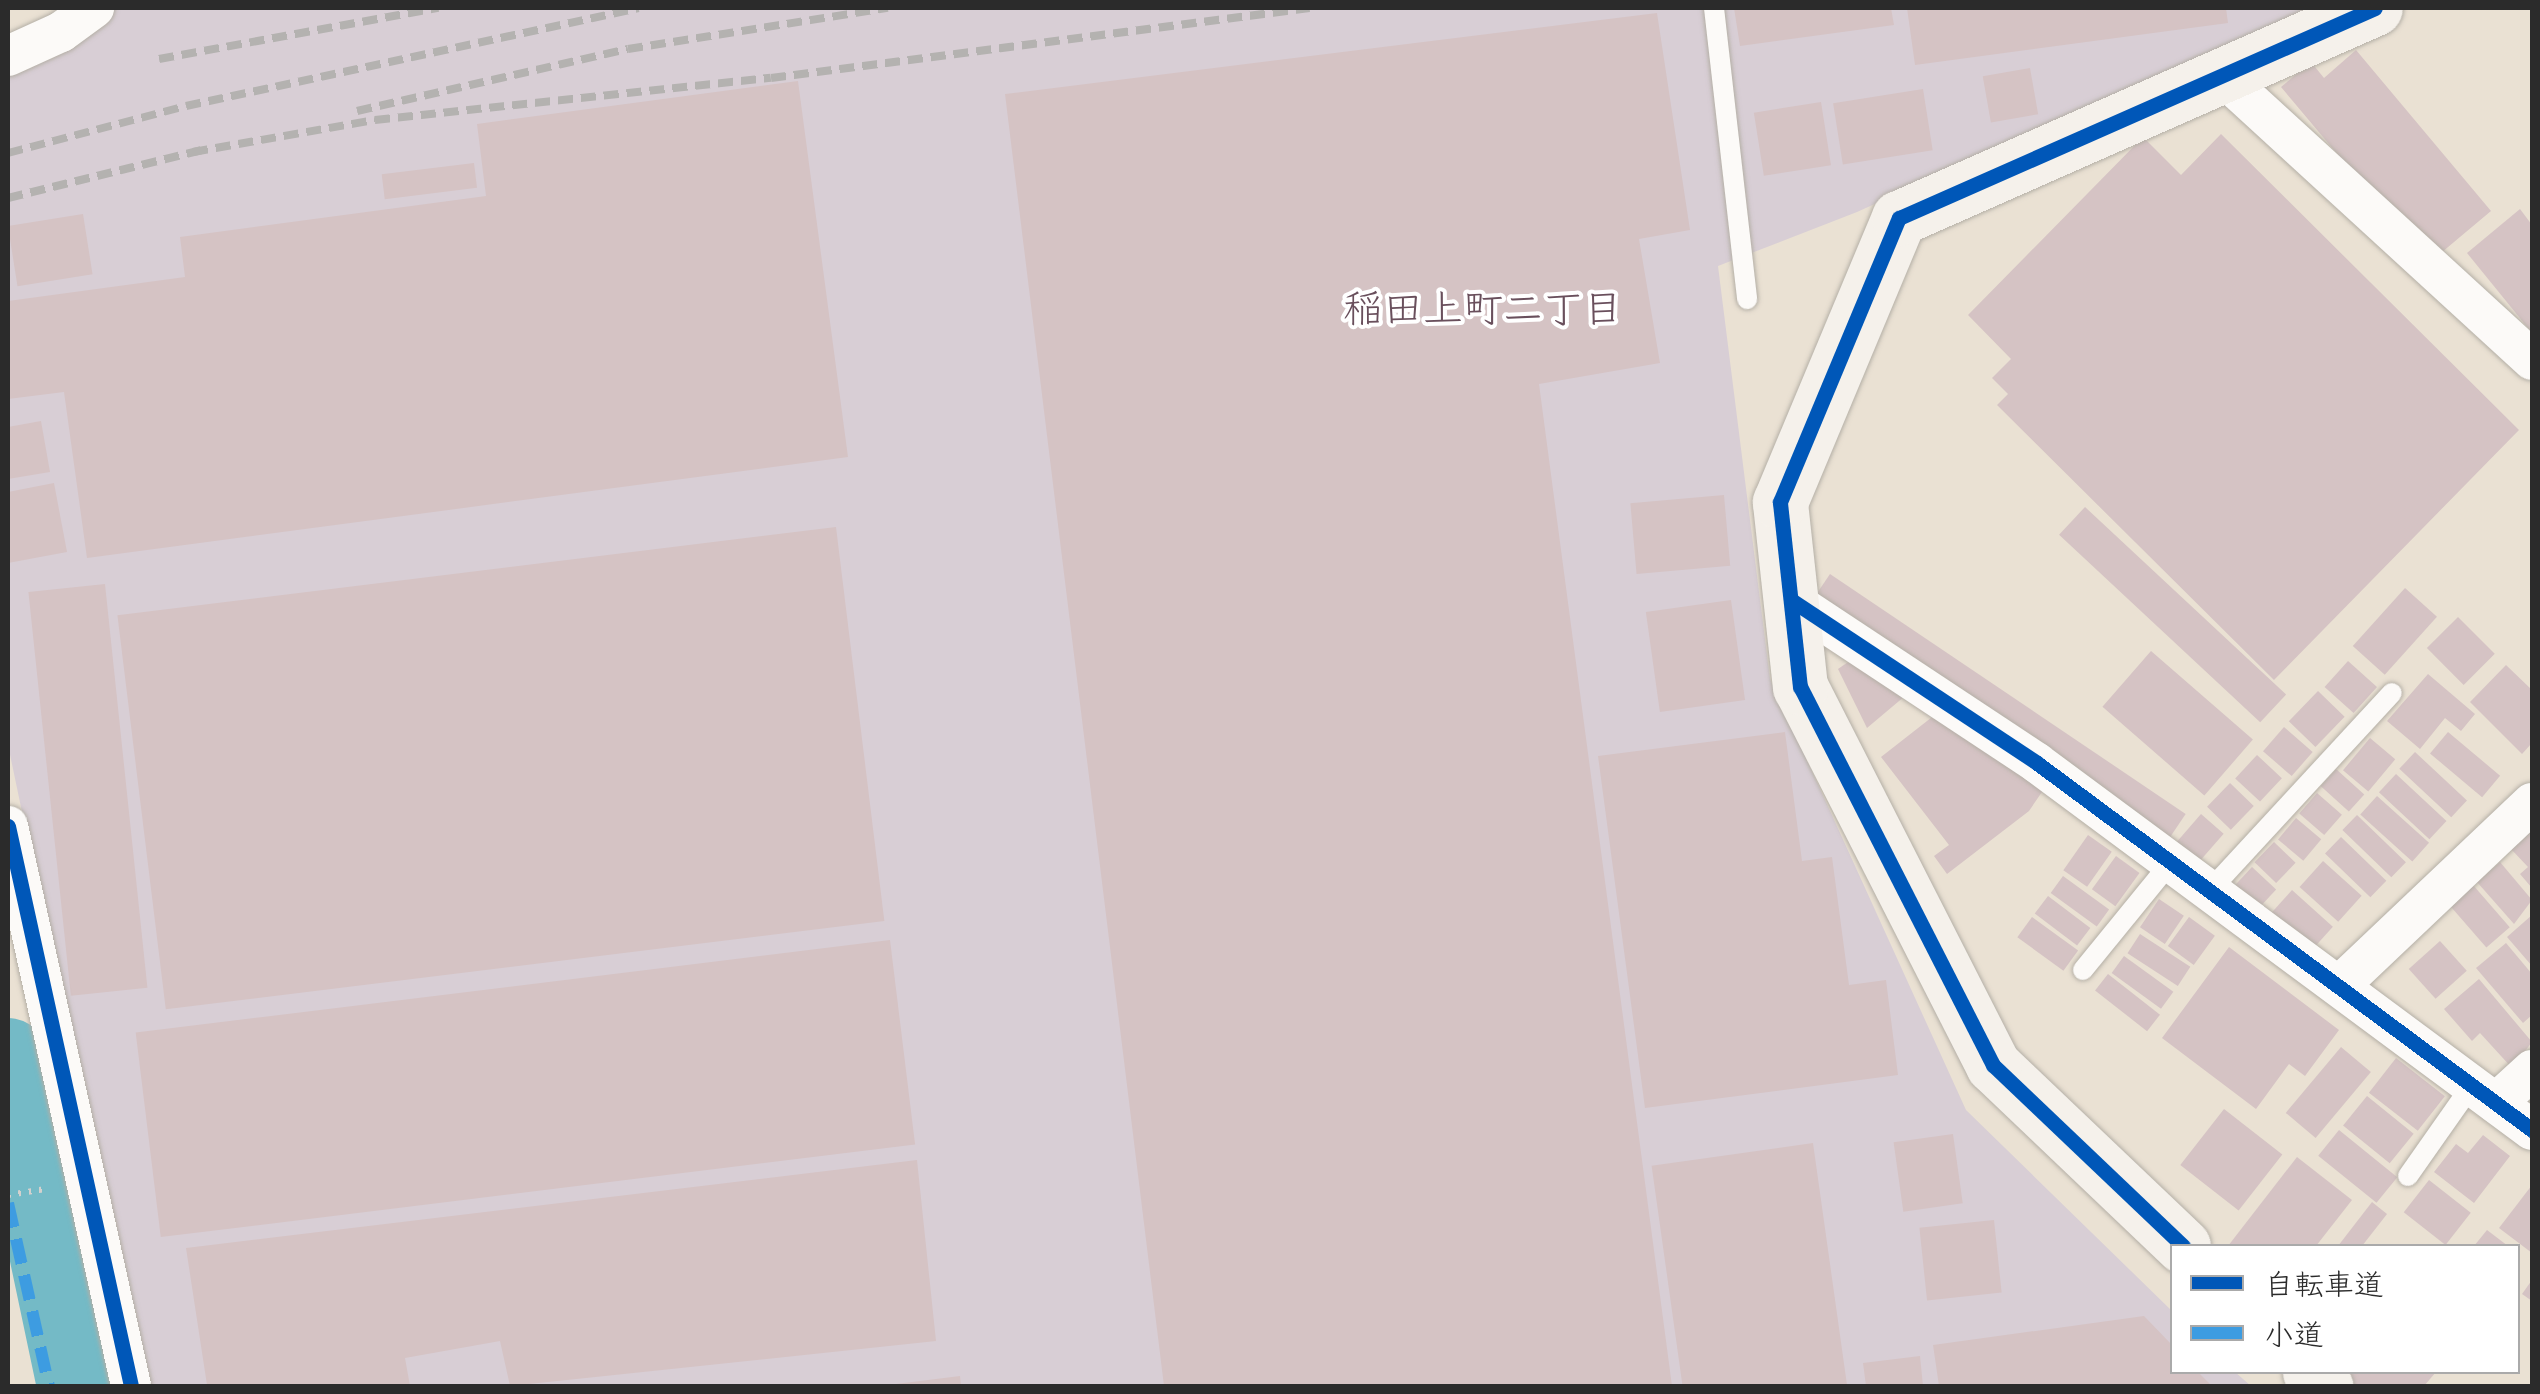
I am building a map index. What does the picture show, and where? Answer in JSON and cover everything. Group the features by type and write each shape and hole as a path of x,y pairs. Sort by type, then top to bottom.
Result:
{"street":[{"path":"8,56 46,40 94,8"},
{"path":"2181,1244 1993,1065 1800,687 1794,602 1780,502 1899,218 2218,72 2374,8"},
{"path":"2218,72 2532,360"},
{"path":"1794,602 2037,763 2532,1130"},
{"path":"2339,986 2532,803"},
{"path":"8,826 131,1386"},
{"path":"2484,1094 2532,1070"}],"lane":[{"path":"1714,8 1747,299"},
{"path":"2210,890 2392,693"},
{"path":"2083,970 2171,862"},
{"path":"2408,1176 2484,1094"}],"path":[{"path":"8,1195 64,1186"}],"shaded area":[{"path":"113,8 2308,8 1857,212 1718,266 1770,679 1966,1110 2170,1309 2170,1374 2237,1374 2251,1386 142,1386 8,745 8,70"}],"building":[{"path":"1734,8 1891,8 1894,25 1740,46"},
{"path":"1907,8 2226,8 2228,23 1915,65"},
{"path":"1657,13 1690,230 1639,239 1660,363 1539,384 1672,1386 1164,1386 1005,94"},
{"path":"2356,50 2491,211 2429,263 2281,87 2311,62 2324,78"},
{"path":"2030,68 2038,114 1991,123 1983,76"},
{"path":"798,81 848,457 87,558 64,392 8,399 8,301 185,277 180,237 486,196 477,124"},
{"path":"1923,89 1933,150 1843,164 1833,103"},
{"path":"1821,102 1831,165 1764,176 1754,113"},
{"path":"2221,134 2519,430 2274,680 1997,405 2008,394 1992,378 2011,359 1968,315 2143,137 2181,175"},
{"path":"474,163 477,188 385,199 382,174"},
{"path":"2520,209 2532,225 2532,333 2467,253"},
{"path":"83,214 93,274 17,286 8,226"},
{"path":"41,421 50,472 8,479 8,427"},
{"path":"54,483 67,552 8,563 8,492"},
{"path":"1724,495 1730,566 1637,574 1630,503"},
{"path":"2085,507 2286,695 2260,722 2059,535"},
{"path":"836,527 884,921 166,1009 117,615"},
{"path":"1830,574 2186,814 2164,845 1809,606"},
{"path":"105,584 147,988 71,996 28,592"},
{"path":"2405,588 2437,617 2385,675 2353,646"},
{"path":"1731,600 1745,700 1660,712 1646,612"},
{"path":"2458,617 2495,654 2464,685 2427,648"},
{"path":"2151,651 2253,740 2204,795 2102,707"},
{"path":"1851,660 1905,696 1867,728 1838,669"},
{"path":"2348,661 2377,687 2354,713 2325,687"},
{"path":"2506,665 2532,690 2532,743 2522,754 2470,702"},
{"path":"2428,674 2475,714 2461,731 2445,718 2420,749 2387,721"},
{"path":"2318,691 2345,717 2315,747 2289,721"},
{"path":"1936,714 2044,789 2029,811 1947,874 1934,856 1949,845 1881,757"},
{"path":"2284,727 2313,752 2292,776 2263,751"},
{"path":"1785,732 1802,861 1832,857 1849,985 1886,980 1898,1075 1645,1108 1598,756"},
{"path":"2448,732 2500,776 2482,797 2430,753"},
{"path":"2370,738 2395,759 2368,791 2343,770"},
{"path":"2415,752 2467,800 2451,817 2399,769"},
{"path":"2257,755 2282,778 2260,802 2235,778"},
{"path":"2336,769 2364,794 2349,812 2321,786"},
{"path":"2396,774 2446,821 2429,839 2379,792"},
{"path":"2230,783 2254,806 2231,830 2207,807"},
{"path":"2317,793 2342,815 2324,835 2299,813"},
{"path":"2377,796 2429,843 2412,861 2360,815"},
{"path":"2201,814 2224,834 2199,862 2176,843"},
{"path":"2357,815 2406,862 2391,877 2342,830"},
{"path":"2296,818 2321,839 2303,861 2278,839"},
{"path":"2532,829 2532,888 2520,874 2528,867 2511,849"},
{"path":"2088,835 2112,852 2087,887 2063,870"},
{"path":"2341,837 2386,881 2370,897 2325,854"},
{"path":"2274,842 2296,863 2276,883 2255,862"},
{"path":"2116,856 2139,873 2115,906 2092,889"},
{"path":"2323,861 2362,896 2338,922 2300,887"},
{"path":"2500,862 2532,900 2514,924 2477,882"},
{"path":"2252,867 2276,890 2256,911 2232,888"},
{"path":"2063,876 2109,910 2097,926 2051,893"},
{"path":"2473,885 2510,927 2486,948 2450,905"},
{"path":"2292,890 2333,927 2311,951 2270,915"},
{"path":"2048,896 2090,928 2077,945 2035,914"},
{"path":"2159,899 2184,916 2165,944 2140,927"},
{"path":"2532,915 2532,966 2507,937"},
{"path":"2032,917 2078,951 2063,971 2017,937"},
{"path":"2189,917 2215,936 2194,965 2168,946"},
{"path":"2140,934 2190,967 2178,986 2127,953"},
{"path":"890,940 915,1144 161,1237 136,1033"},
{"path":"2440,941 2467,971 2436,999 2409,969"},
{"path":"2506,943 2532,974 2532,1015 2523,1023 2476,968"},
{"path":"2229,947 2339,1030 2305,1076 2289,1064 2256,1109 2162,1038"},
{"path":"2124,956 2173,992 2161,1009 2112,973"},
{"path":"2108,974 2160,1015 2147,1031 2095,991"},
{"path":"2479,979 2532,1042 2512,1068 2480,1033 2472,1041 2444,1009"},
{"path":"2341,1047 2371,1072 2316,1138 2286,1113"},
{"path":"2396,1058 2445,1096 2418,1131 2369,1093"},
{"path":"2367,1096 2414,1134 2390,1163 2343,1126"},
{"path":"2224,1109 2282,1155 2239,1211 2180,1165"},
{"path":"2339,1130 2397,1177 2377,1203 2318,1156"},
{"path":"1953,1134 1963,1203 1903,1212 1894,1142"},
{"path":"2483,1135 2510,1156 2474,1203 2434,1172 2456,1144 2468,1153"},
{"path":"1813,1143 1847,1386 1683,1386 1652,1166"},
{"path":"2297,1157 2352,1200 2318,1244 2230,1244"},
{"path":"917,1160 936,1341 510,1386 500,1341 405,1358 410,1386 207,1385 186,1248"},
{"path":"2429,1180 2471,1213 2444,1244 2404,1212"},
{"path":"2532,1185 2532,1253 2499,1228"},
{"path":"2372,1202 2387,1214 2364,1244 2340,1244"},
{"path":"1994,1220 2002,1293 1927,1300 1919,1228"},
{"path":"2487,1230 2505,1244 2476,1244"},
{"path":"2532,1280 2532,1301 2522,1294"},
{"path":"2144,1316 2170,1343 2170,1374 2200,1374 2212,1386 1939,1386 1933,1345"},
{"path":"1920,1356 1923,1386 1866,1386 1863,1363"},
{"path":"2343,1374 2434,1374 2424,1386 2346,1386"},
{"path":"960,1376 961,1386 896,1386 896,1384"}],"waterway":[{"path":"8,1058 77,1386"}],"railway":[{"path":"159,59 438,8"},
{"path":"8,153 186,106 638,8"},
{"path":"357,111 628,49 888,8"},
{"path":"193,152 375,120 771,78 1309,8"},
{"path":"8,198 206,149"}],"marked path":[{"path":"8,1203 49,1386"}],"cycle path":[{"path":"2181,1244 1993,1065 1800,687 1780,502 1899,218 2375,8"},
{"path":"1794,602 2037,763 2532,1130"},
{"path":"8,826 131,1386"}],"district":[{"name":"稲田上町二丁目","path":"1483,315"}]}
